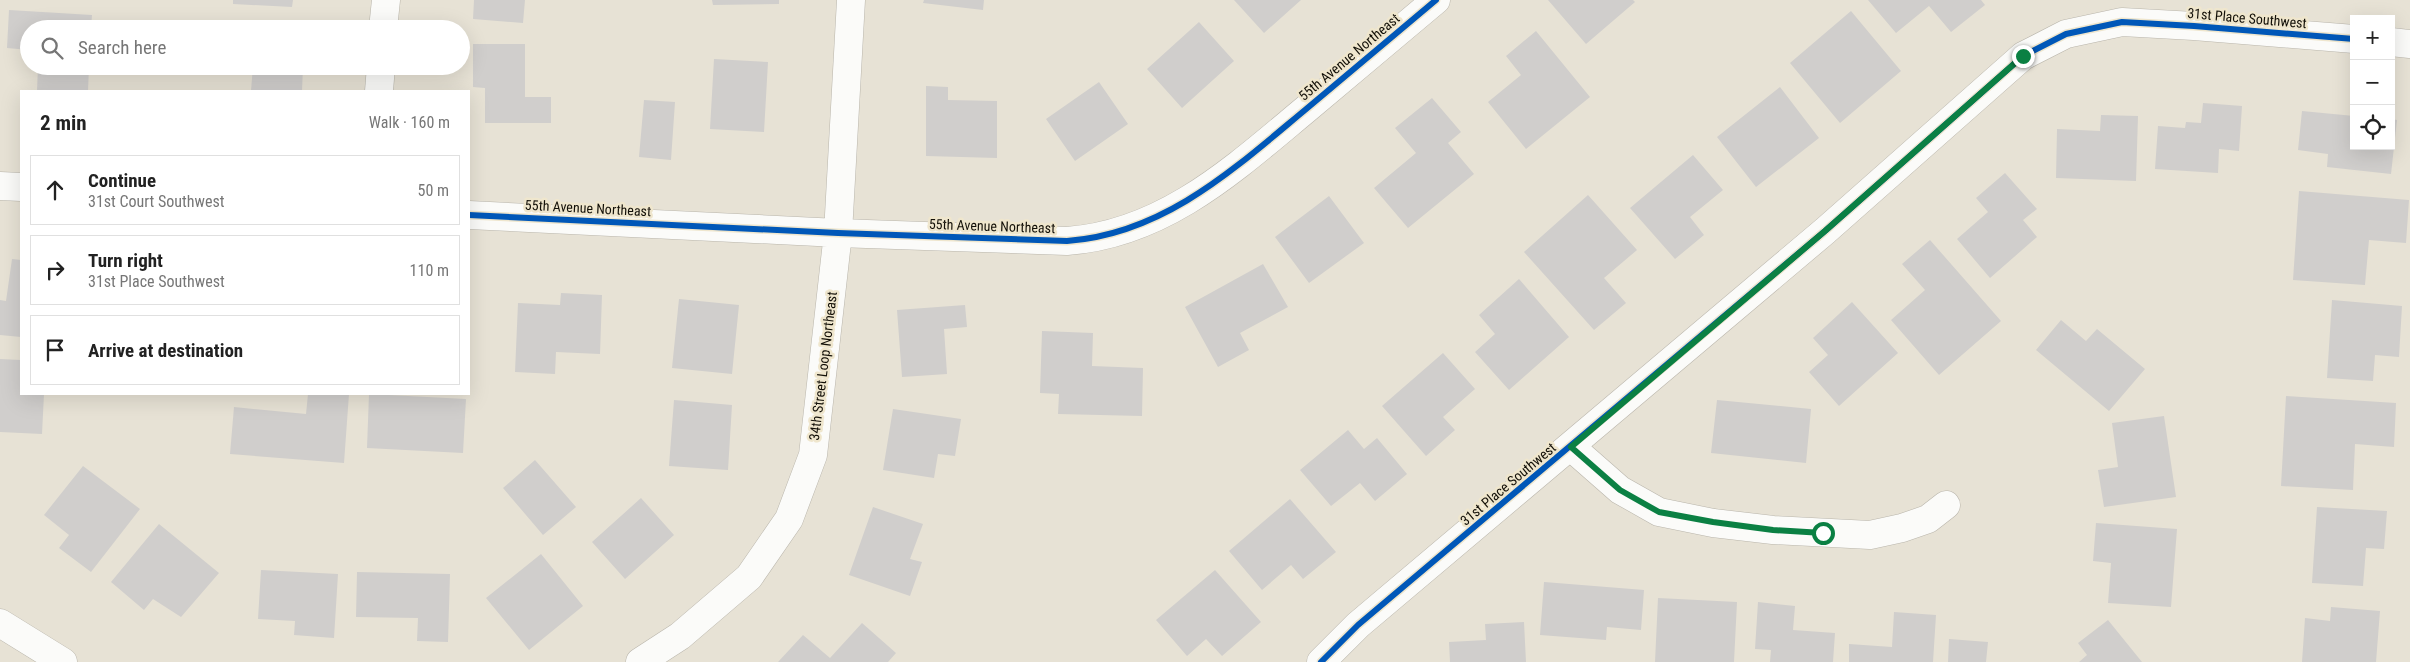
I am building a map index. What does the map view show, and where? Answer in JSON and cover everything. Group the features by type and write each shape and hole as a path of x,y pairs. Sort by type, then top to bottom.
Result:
{"street":[{"path":"384,20 386,0"},
{"name":"34th Street Loop Northeast","path":"640,662 680,636 749,577 761,563 788,519 813,456 838,233 851,0"},
{"name":"55th Avenue Northeast","path":"470,215 838,233 1067,241 1088,239 1135,227 1179,207 1245,160 1436,0"},
{"name":"31st Place Southwest","path":"1321,662 1358,625 1825,231 2023,56 2066,34 2122,22 2350,39"},
{"path":"2395,42 2410,44"},
{"path":"379,90 380,75"},
{"path":"0,186 20,187"},
{"path":"1571,447 1620,490 1659,512 1713,522 1773,530 1870,535 1902,528 1928,519 1946,505"},
{"path":"0,623 63,662"}],"building":[{"path":"233,0 293,0 292,7 233,4"},
{"path":"474,0 525,0 523,23 473,19"},
{"path":"712,0 779,0 779,4 713,5"},
{"path":"924,0 984,0 983,10 923,3"},
{"path":"1234,0 1301,0 1264,33"},
{"path":"1548,0 1633,0 1635,2 1586,44"},
{"path":"1868,0 1981,0 1985,5 1951,32 1929,6 1896,33"},
{"path":"9,10 92,15 92,20 20,20 20,49 7,48"},
{"path":"1851,11 1901,71 1840,123 1790,63"},
{"path":"1199,22 1234,61 1182,108 1147,69"},
{"path":"1536,31 1590,97 1526,149 1488,102 1521,75 1506,56"},
{"path":"473,44 525,44 525,97 551,97 551,123 485,123 485,88 473,87"},
{"path":"714,59 768,62 764,132 710,129"},
{"path":"38,75 89,75 88,90 37,90"},
{"path":"252,75 303,75 302,90 251,90"},
{"path":"1099,82 1128,124 1075,161 1046,119"},
{"path":"926,86 948,87 948,100 997,101 997,158 926,156"},
{"path":"1780,87 1819,138 1756,187 1717,137"},
{"path":"1432,98 1461,132 1448,143 1474,174 1408,228 1374,188 1416,153 1395,128"},
{"path":"644,100 675,102 671,160 639,157"},
{"path":"2203,103 2242,106 2239,151 2219,149 2218,173 2155,169 2158,126 2185,128 2186,122 2201,123"},
{"path":"2302,111 2350,116 2350,150 2394,150 2391,174 2327,167 2328,154 2298,150"},
{"path":"2101,115 2138,116 2136,181 2056,178 2057,129 2100,131"},
{"path":"2395,120 2397,120 2395,138"},
{"path":"1693,155 1723,190 1690,217 1704,235 1675,259 1630,208"},
{"path":"2005,173 2037,209 2023,220 2037,237 1990,278 1957,239 1988,212 1976,198"},
{"path":"2299,191 2409,200 2406,243 2369,240 2365,285 2293,280"},
{"path":"1588,195 1637,250 1604,278 1626,303 1594,330 1524,252"},
{"path":"1329,196 1364,243 1309,283 1275,237"},
{"path":"1930,240 2001,321 1939,375 1891,320 1925,290 1902,264"},
{"path":"12,259 20,260 20,337 0,335 0,300 6,301"},
{"path":"1263,264 1288,307 1240,333 1249,350 1218,367 1185,307"},
{"path":"1519,279 1569,337 1509,390 1475,352 1495,334 1479,315"},
{"path":"561,293 602,295 600,354 556,352 555,374 515,372 518,303 560,305"},
{"path":"679,299 739,305 732,374 672,368"},
{"path":"2332,300 2402,306 2399,357 2375,355 2373,381 2327,378"},
{"path":"1852,302 1898,353 1839,406 1809,372 1828,355 1813,338"},
{"path":"965,305 967,327 944,329 947,374 902,377 897,310"},
{"path":"2061,320 2086,341 2097,329 2145,369 2109,411 2036,350"},
{"path":"1042,331 1093,333 1092,366 1143,368 1142,416 1058,414 1059,394 1040,393"},
{"path":"1443,353 1475,389 1443,417 1455,430 1426,456 1382,406"},
{"path":"0,359 20,360 20,395 44,395 42,434 0,432"},
{"path":"308,395 349,395 344,463 230,454 234,407 306,414"},
{"path":"369,395 466,399 463,453 367,448"},
{"path":"2286,396 2396,403 2394,447 2355,444 2353,490 2281,486"},
{"path":"674,400 732,405 728,470 669,466"},
{"path":"1717,400 1811,409 1806,463 1711,453"},
{"path":"893,409 961,419 955,456 938,454 934,478 883,470"},
{"path":"2164,416 2176,497 2104,507 2098,470 2118,467 2112,423"},
{"path":"1348,430 1364,449 1377,438 1407,474 1375,501 1360,483 1331,506 1300,470"},
{"path":"535,460 576,507 543,535 503,488"},
{"path":"83,466 140,509 91,572 59,548 69,535 44,515"},
{"path":"641,498 674,535 625,579 592,542"},
{"path":"1290,499 1336,552 1303,579 1291,565 1262,590 1229,551"},
{"path":"873,507 923,524 910,559 922,562 910,596 849,575"},
{"path":"2317,507 2387,511 2384,549 2366,548 2363,586 2312,583"},
{"path":"2096,523 2177,529 2171,607 2108,603 2111,563 2093,561"},
{"path":"159,524 219,573 181,617 153,599 144,610 111,582"},
{"path":"541,554 583,606 529,650 486,598"},
{"path":"261,570 338,574 334,638 294,635 295,621 258,619"},
{"path":"1215,570 1261,622 1222,656 1206,639 1187,656 1156,620"},
{"path":"357,572 450,574 448,642 417,641 418,618 356,617"},
{"path":"1544,582 1644,590 1641,630 1607,627 1606,640 1540,635"},
{"path":"1658,598 1737,602 1734,662 1655,662"},
{"path":"1758,602 1795,606 1793,630 1835,633 1833,662 1770,662 1771,650 1755,649"},
{"path":"2331,607 2380,611 2376,662 2302,662 2305,618 2330,621"},
{"path":"1894,612 1936,615 1933,662 1849,662 1849,644 1892,647"},
{"path":"2108,620 2142,662 2079,662 2087,655 2078,643"},
{"path":"1524,622 1526,662 1450,662 1449,642 1486,640 1485,624"},
{"path":"862,623 896,653 888,662 778,662 803,635 830,658"},
{"path":"1949,639 1988,642 1986,662 1948,662"}],"cycle path":[{"path":"470,215 838,233 1067,241 1102,236 1135,226 1166,212 1224,176 1436,0"},
{"path":"1321,662 1358,625 1825,231 2023,56 2066,34 2122,22 2350,39"}],"route":[{"path":"1823,533 1773,530 1659,512 1620,490 1571,447 1825,231 1982,90 2023,56"}]}
